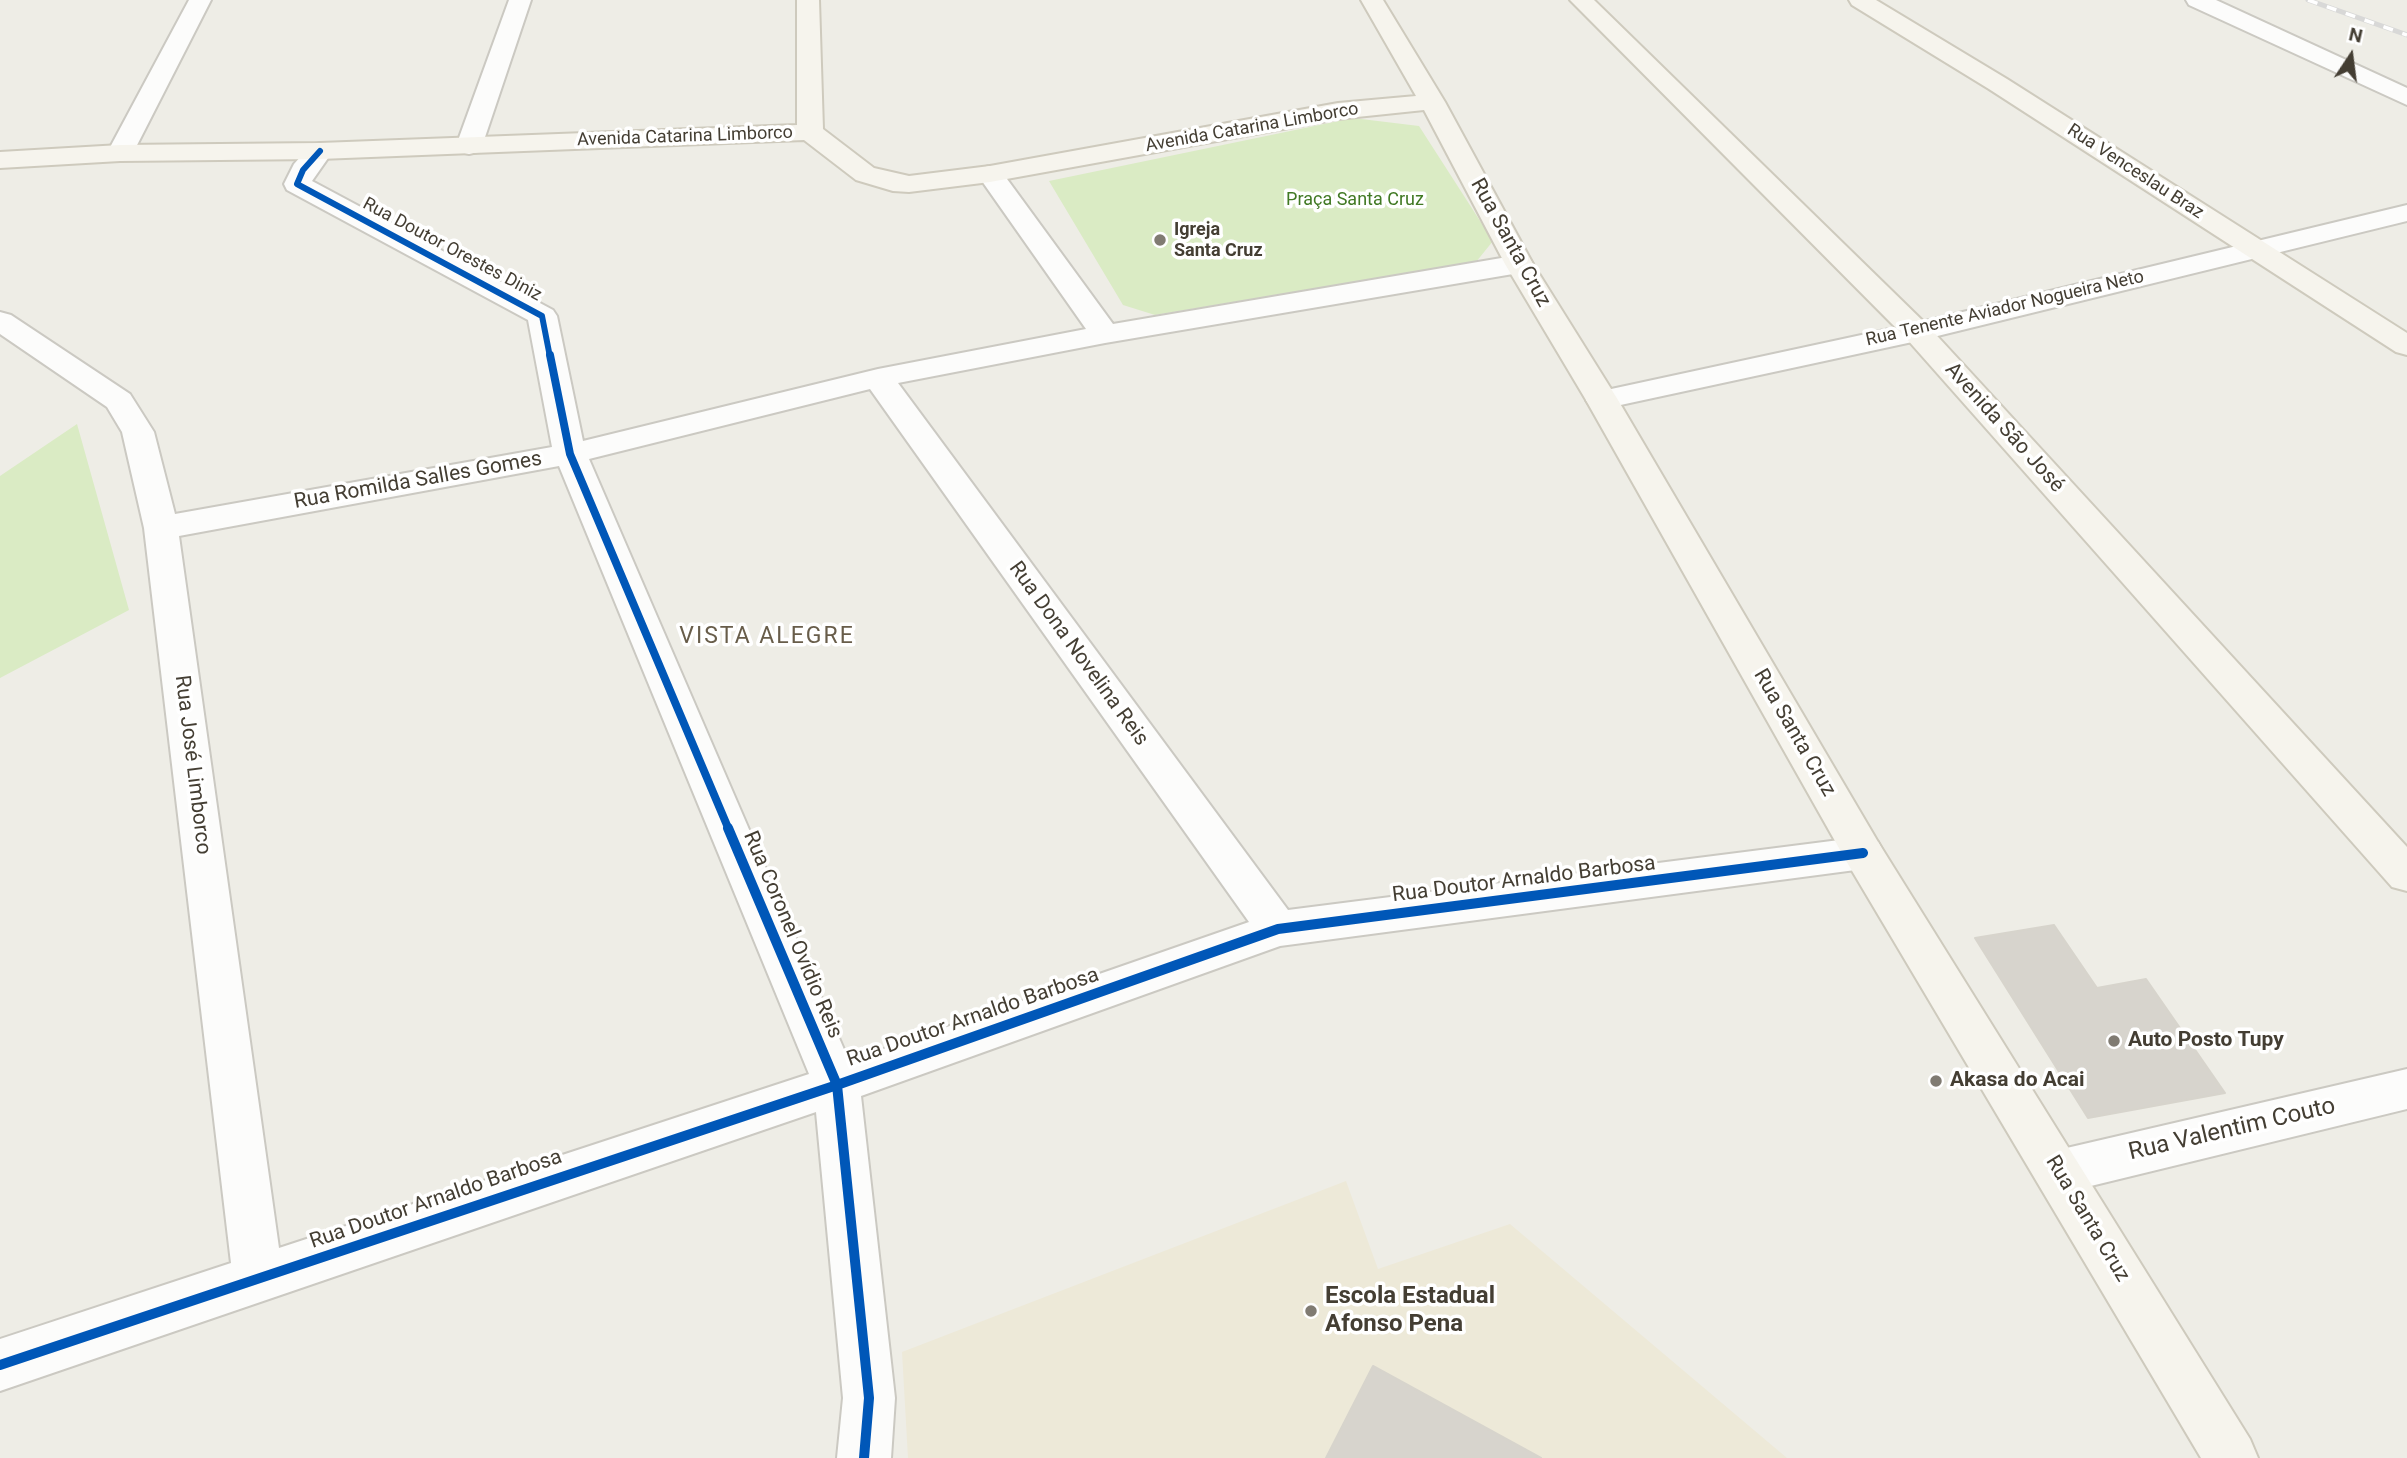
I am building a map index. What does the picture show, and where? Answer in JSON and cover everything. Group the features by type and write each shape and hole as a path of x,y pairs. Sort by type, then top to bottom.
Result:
{"main road":[{"path":"808,0 810,132"},
{"name":"Rua Santa Cruz","path":"1372,0 1432,102 1519,264 1602,400 1863,853 2231,1458"},
{"name":"Avenida São José","path":"1581,0 1917,332 2407,875"},
{"name":"Rua Venceslau Braz","path":"1860,0 1998,84 2407,346"},
{"name":"Avenida Catarina Limborco","path":"0,160 120,153 320,151 810,132 865,174 893,183 909,184 990,174 1338,111 1432,102"}],"street":[{"path":"120,153 200,0"},
{"path":"469,146 520,0"},
{"path":"2197,0 2407,97"},
{"name":"Rua Doutor Orestes Diniz","path":"320,151 303,170 297,184 542,316 570,454"},
{"path":"990,174 1105,334"},
{"name":"Rua Tenente Aviador Nogueira Neto","path":"1602,400 1917,332 2407,213"},
{"path":"878,379 1105,334 1519,264"},
{"name":"Rua José Limborco","path":"0,321 119,401 138,432 161,528 258,1278"},
{"name":"Rua Romilda Salles Gomes","path":"161,528 570,454 878,379"},
{"name":"Rua Dona Novelina Reis","path":"878,379 1278,929"},
{"name":"Rua Coronel Ovídio Reis","path":"570,454 837,1085 869,1398 864,1458"},
{"name":"Rua Doutor Arnaldo Barbosa","path":"0,1365 837,1085 1278,929 1863,853"},
{"name":"Rua Valentim Couto","path":"2058,1172 2407,1089"}],"shaded area":[{"name":"Escola Estadual Afonso Pena","path":"1346,1181 1378,1269 1510,1224 1787,1458 908,1458 902,1352"}],"green space":[{"name":"Praça Santa Cruz","path":"1353,118 1419,126 1493,241 1476,262 1155,315 1123,305 1049,181"},
{"path":"77,424 129,610 0,678 0,476"}],"building":[{"name":"Auto Posto Tupy","path":"2054,925 2097,988 2146,979 2225,1093 2088,1118 1975,938"},
{"path":"1373,1366 1541,1458 1326,1458"}],"railway":[{"path":"2308,0 2407,35"}],"cycle path":[{"path":"320,151 303,170 297,184 542,316 570,454 837,1085 869,1398 864,1458"},
{"path":"0,1365 837,1085 1278,929 1863,853"}],"place":[{"name":"Igreja Santa Cruz","path":"1160,240"},
{"name":"Auto Posto Tupy","path":"2114,1041"},
{"name":"Akasa do Acai","path":"1936,1081"},
{"name":"Escola Estadual Afonso Pena","path":"1311,1311"}],"district":[{"name":"VISTA ALEGRE","path":"767,637"}]}
